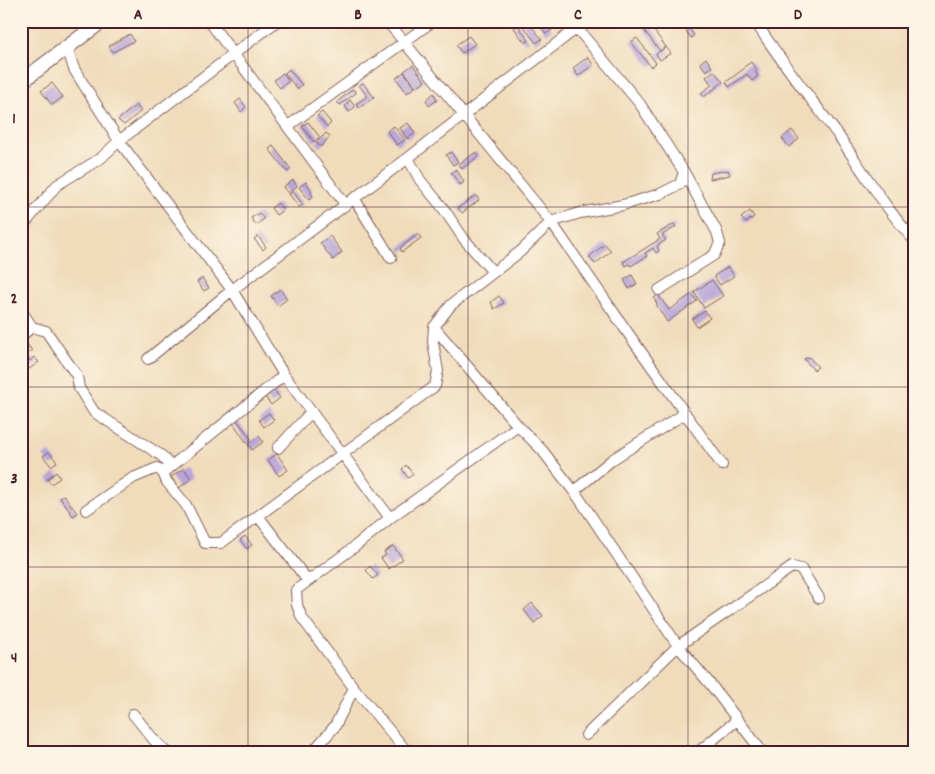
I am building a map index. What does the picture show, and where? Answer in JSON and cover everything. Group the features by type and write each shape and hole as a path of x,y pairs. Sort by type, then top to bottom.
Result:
{"main road":[{"path":"21,82 102,21"}],"street":[{"path":"209,21 288,126 350,201 391,258"},
{"path":"21,228 56,185 101,158 119,141 277,21"},
{"path":"388,21 551,222 684,414 722,465"},
{"path":"288,126 433,21"},
{"path":"148,359 232,290 464,115 574,25 586,21"},
{"path":"755,21 772,49 823,115 896,219 914,240"},
{"path":"574,25 640,104 684,172 717,232 720,243 714,255 660,290"},
{"path":"67,47 74,69 119,141 232,290 284,375 390,518"},
{"path":"408,158 420,180 453,221 464,239 493,272"},
{"path":"21,310 32,327 46,331 77,376 79,388 94,412 162,456 167,470 167,482 186,504 205,543 221,543 435,386 438,371 432,342 434,326 451,305 521,251 551,222 580,213 623,205 660,194 680,184 684,172"},
{"path":"434,326 518,426 542,450 574,491 678,646 711,685 763,753"},
{"path":"21,336 32,327"},
{"path":"167,470 284,375"},
{"path":"278,448 311,412"},
{"path":"574,491 613,459 684,414"},
{"path":"408,753 399,748 302,618 296,590 354,548 390,518 518,426"},
{"path":"86,510 133,478 157,468 167,470"},
{"path":"258,516 308,581"},
{"path":"586,735 678,646 792,567 802,569 819,598"},
{"path":"315,752 335,726 354,688"},
{"path":"134,714 154,740 168,753"},
{"path":"697,753 737,720"}],"building":[{"path":"537,21 545,21 552,30 546,34"},
{"path":"679,21 684,21 694,35 691,38"},
{"path":"528,22 542,39 536,43 523,26"},
{"path":"649,24 666,47 660,51 643,29"},
{"path":"518,25 529,41 525,43 514,28"},
{"path":"130,34 134,41 113,52 109,46"},
{"path":"469,36 475,44 462,53 456,45"},
{"path":"637,38 656,63 651,67 631,42"},
{"path":"666,47 671,53 660,60 656,54"},
{"path":"588,57 593,65 578,76 573,68"},
{"path":"706,58 712,67 706,71 700,63"},
{"path":"751,62 757,70 755,71 758,76 752,81 747,74 729,87 726,82"},
{"path":"413,65 425,81 416,87 404,71"},
{"path":"289,69 302,85 297,89 285,73"},
{"path":"714,71 723,82 704,97 701,93 712,85 706,77"},
{"path":"404,72 415,87 407,93 396,78"},
{"path":"283,73 289,81 280,88 274,80"},
{"path":"52,83 63,97 52,105 41,91"},
{"path":"363,83 374,97 359,108 356,104 367,96 359,85"},
{"path":"353,89 356,93 340,105 337,102"},
{"path":"434,93 437,100 429,106 426,100"},
{"path":"240,99 246,107 241,112 235,103"},
{"path":"350,100 355,107 349,112 345,106"},
{"path":"136,105 141,111 124,125 118,120"},
{"path":"322,112 331,123 327,127 317,116"},
{"path":"308,122 319,136 314,142 302,126"},
{"path":"408,123 415,133 407,139 400,128"},
{"path":"394,126 405,140 397,145 387,131"},
{"path":"792,130 799,139 789,147 782,138"},
{"path":"326,133 330,136 321,147 316,143"},
{"path":"273,146 291,169 287,172 269,149"},
{"path":"451,152 458,162 453,165 446,155"},
{"path":"476,152 479,156 462,169 459,164"},
{"path":"456,169 464,182 460,185 451,173"},
{"path":"728,170 730,175 710,179 711,173"},
{"path":"293,180 297,186 288,193 283,187"},
{"path":"306,182 313,196 309,200 299,187"},
{"path":"293,192 303,205 299,207 289,194"},
{"path":"476,195 479,200 462,213 458,208"},
{"path":"278,203 283,210 276,215 271,208"},
{"path":"750,211 754,217 746,223 741,218"},
{"path":"259,213 264,219 256,225 251,218"},
{"path":"674,224 676,227 662,235 666,240 657,246 659,251 656,253 653,248 645,253 647,256 631,266 629,264 625,266 623,262 660,239 657,234"},
{"path":"418,234 421,238 402,252 400,248"},
{"path":"258,236 266,247 263,250 254,239"},
{"path":"330,236 342,252 333,260 320,243"},
{"path":"605,244 611,251 595,264 589,257"},
{"path":"728,267 734,276 720,285 714,276"},
{"path":"632,275 637,284 629,289 624,280"},
{"path":"202,278 209,288 204,291 197,282"},
{"path":"712,280 723,296 704,308 694,292"},
{"path":"280,289 287,299 278,306 271,296"},
{"path":"692,294 697,301 667,322 654,298 658,295 669,310"},
{"path":"499,296 504,303 494,309 491,302"},
{"path":"705,311 710,318 697,327 692,319"},
{"path":"25,341 32,351 27,354 21,348 21,344"},
{"path":"34,357 39,362 29,369 24,361 28,358 30,361"},
{"path":"809,357 818,367 814,370 804,359"},
{"path":"273,389 280,398 271,405 264,395"},
{"path":"269,413 274,420 264,427 259,420"},
{"path":"237,420 251,439 247,443 233,423"},
{"path":"259,436 263,442 252,450 248,444"},
{"path":"49,452 57,462 51,466 43,456"},
{"path":"277,454 288,470 279,476 268,460"},
{"path":"406,465 413,474 408,478 402,469"},
{"path":"184,468 191,479 179,488 171,477"},
{"path":"56,472 60,478 51,484 47,479"},
{"path":"64,495 77,513 73,516 60,498"},
{"path":"245,536 252,545 247,549 240,540"},
{"path":"393,546 403,559 389,569 381,558 386,555 384,552"},
{"path":"370,566 378,575 373,579 366,570"},
{"path":"532,603 543,616 534,623 524,610"}]}
